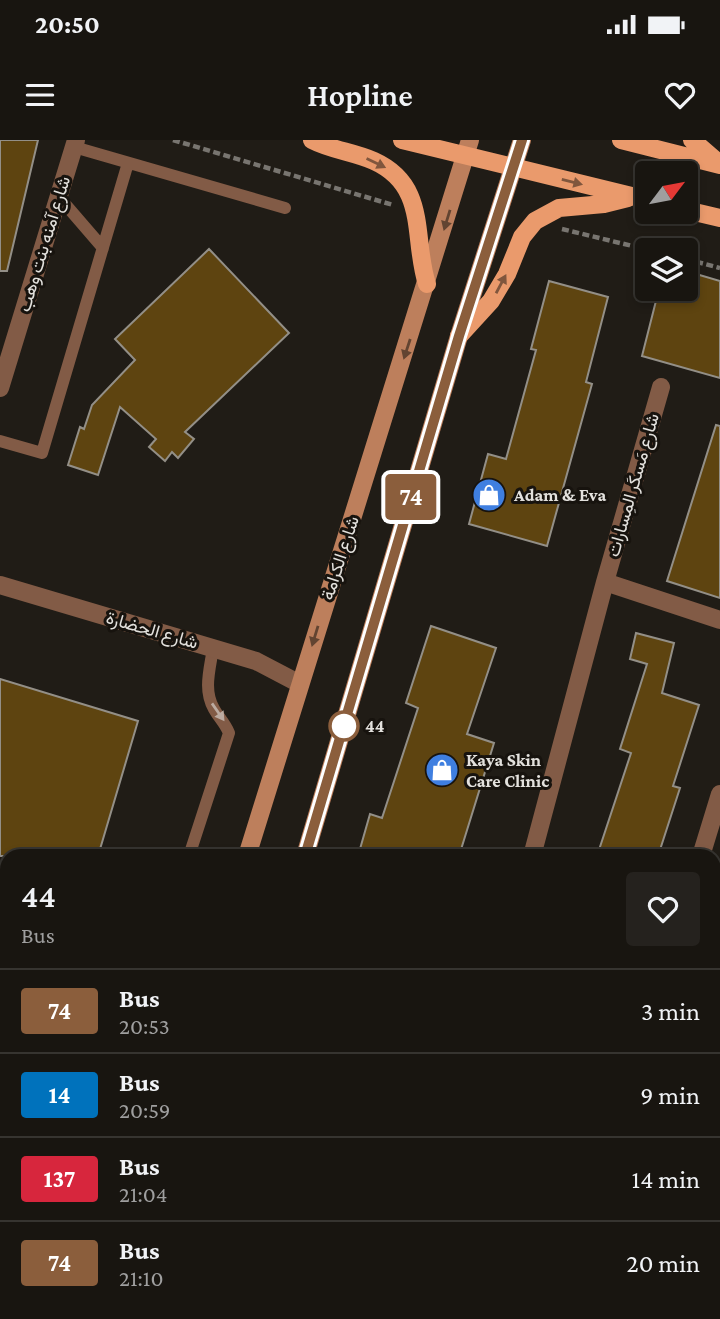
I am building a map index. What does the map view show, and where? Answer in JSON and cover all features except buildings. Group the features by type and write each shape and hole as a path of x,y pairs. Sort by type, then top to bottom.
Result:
{"main road":[{"path":"312,140 376,162 395,175 410,194 418,217 420,257 427,284"},
{"path":"402,140 468,148 513,167 635,197"},
{"path":"307,849 459,336 522,140"},
{"path":"621,140 720,164"},
{"path":"692,140 720,164"},
{"name":"شارع الكرامة","path":"249,849 468,148"},
{"path":"459,336 491,301 507,274 522,237 535,221 559,208 635,199"},
{"path":"698,213 720,218"}],"street":[{"name":"شارع آمنه بنت وهب","path":"0,388 9,330 59,197 75,143"},
{"name":"شارع مَسكَر المِسارات","path":"534,849 605,582 661,387"},
{"path":"605,582 720,620"},
{"name":"شارع الحضارة","path":"0,585 256,660 300,684"},
{"path":"704,849 716,823 720,794"}],"lane":[{"path":"75,143 128,163 285,208"},
{"path":"0,442 42,453 128,163"},
{"path":"59,197 103,248"},
{"path":"191,849 229,733 225,722 214,710 207,691 213,648"}],"path":[{"path":"173,140 397,206 410,194"},
{"path":"543,215 550,226 635,247"},
{"path":"698,262 720,268"}],"bus line":[{"name":"74","path":"307,849 459,336 522,140"}],"place":[{"name":"Adam & Eva","path":"489,495"},
{"name":"44","path":"344,726"},
{"name":"Kaya Skin Care Clinic","path":"442,770"}]}
